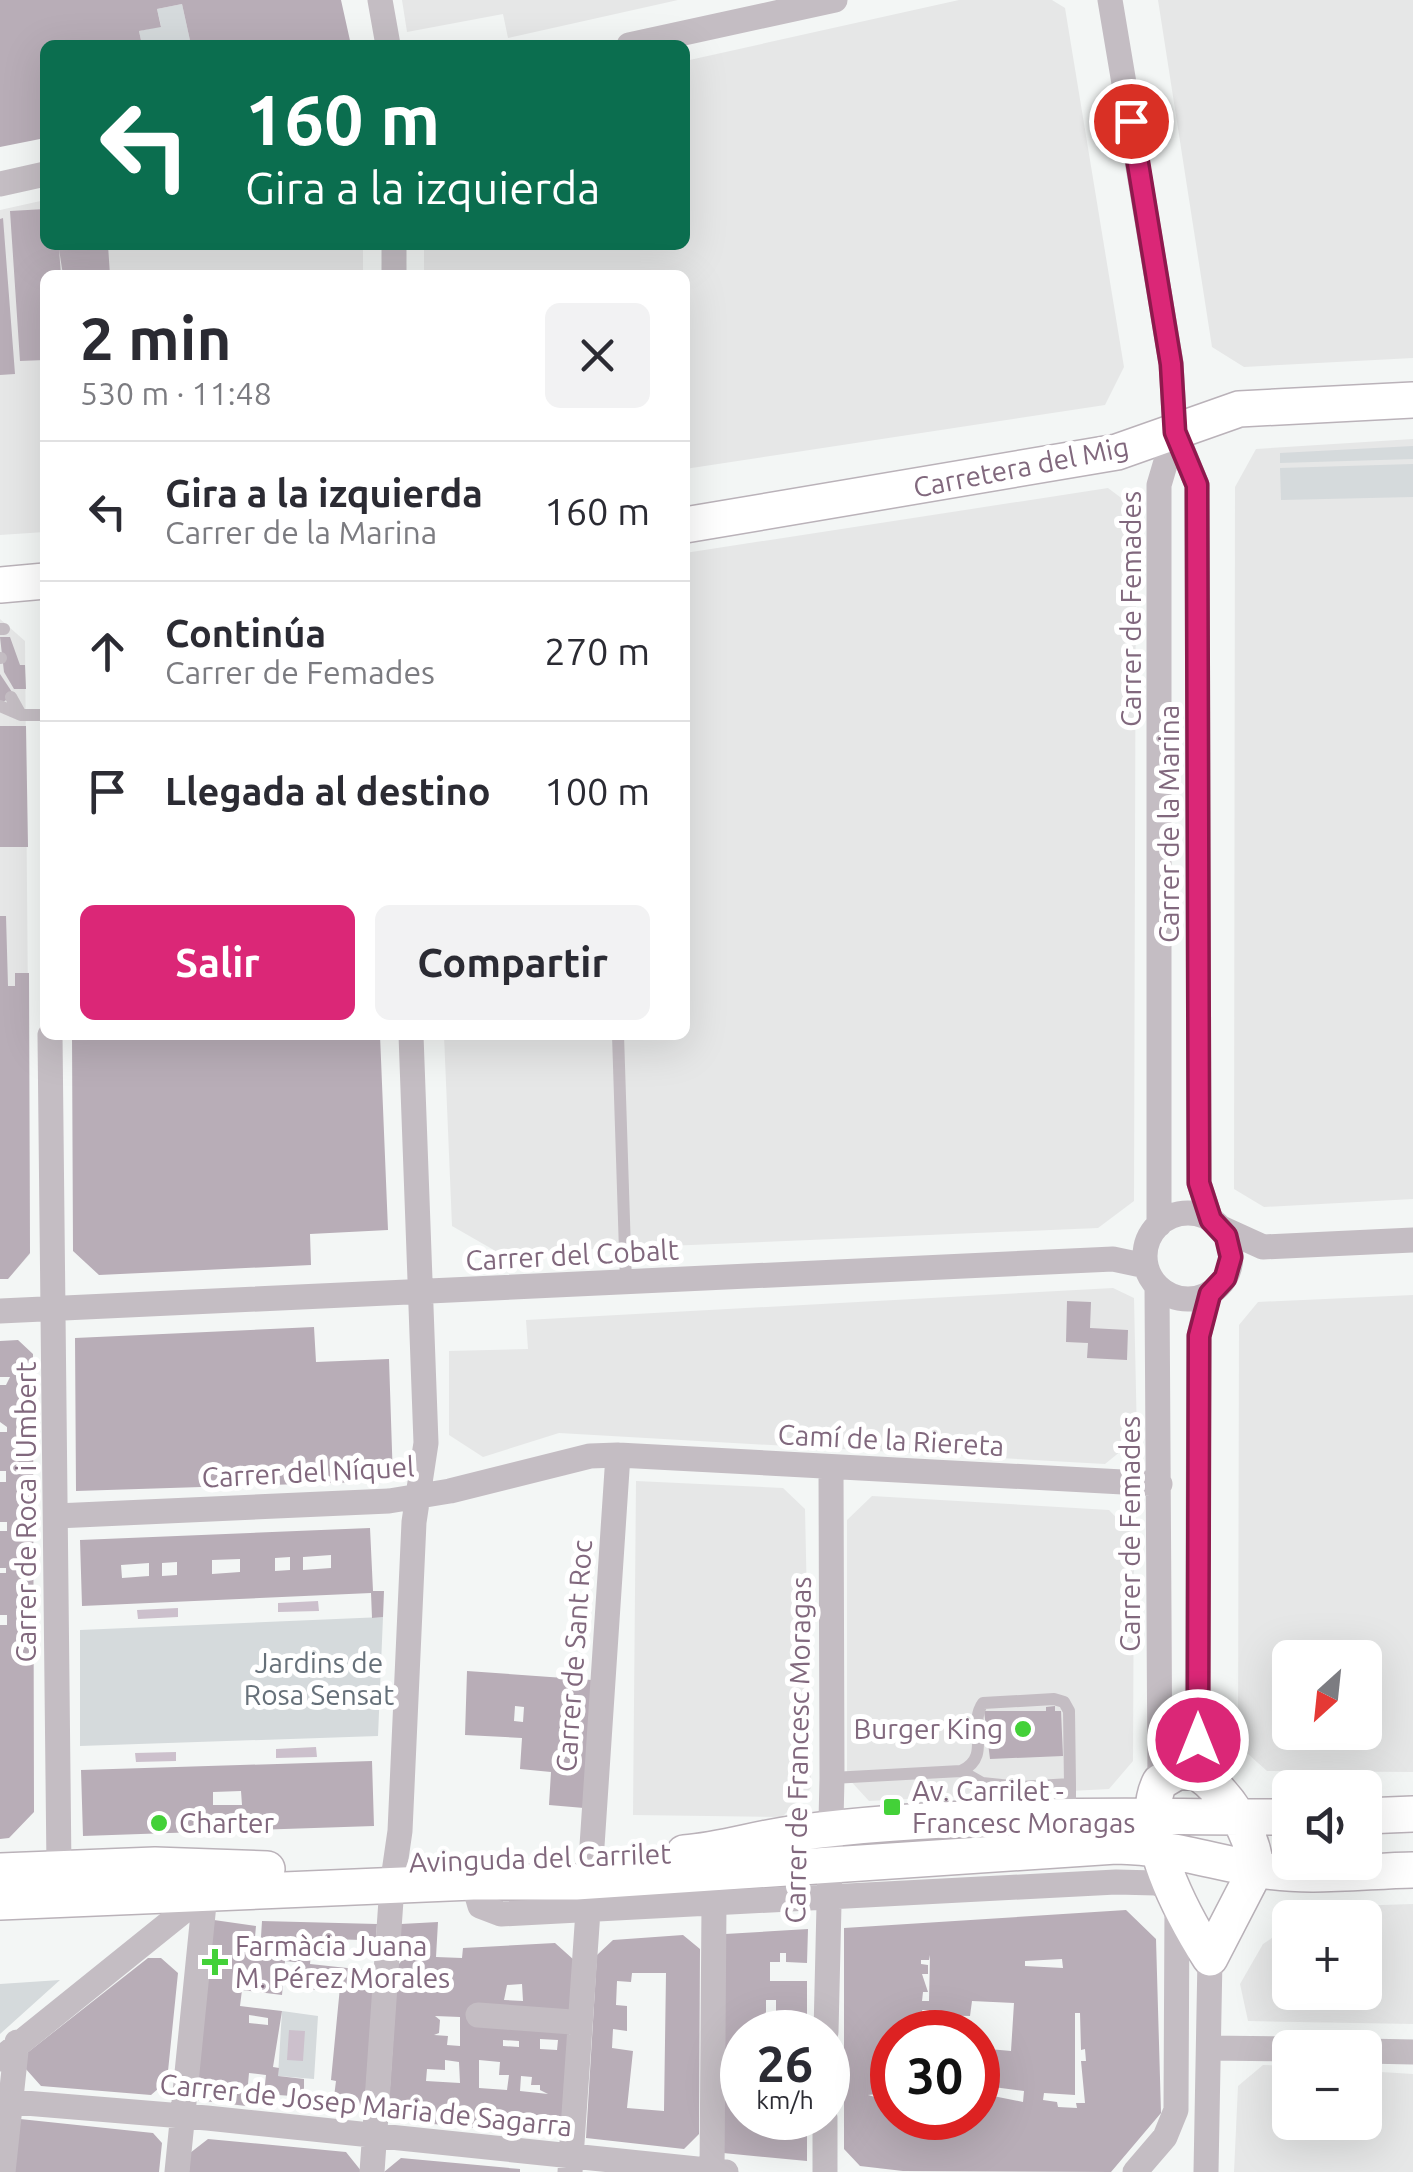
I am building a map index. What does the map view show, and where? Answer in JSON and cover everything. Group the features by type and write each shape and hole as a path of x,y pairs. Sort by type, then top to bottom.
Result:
{"main road":[{"name":"Carretera del Mig","path":"690,524 1106,454 1239,408 1413,400"},
{"path":"0,585 40,581"},
{"path":"1178,1772 1198,1772 1218,1787 1237,1817 1256,1869 1210,1958 1176,1895 1157,1814 1178,1772"},
{"name":"Avinguda del Carrilet","path":"0,1902 205,1894 394,1875 702,1852 829,1864 1070,1800 1157,1814 1272,1817"},
{"name":"Avinguda del Carrilet","path":"1157,1814 1198,1853 1256,1869 1313,1873 1413,1870"},
{"name":"Avinguda del Carrilet","path":"0,1871 182,1867 473,1882 576,1882 829,1864 1157,1814"},
{"path":"1382,1815 1413,1814"},
{"path":"1176,1895 1196,1910 1237,1909"}],"street":[{"path":"380,0 387,40"},
{"path":"652,40 835,0"},
{"name":"Carrer de Femades","path":"1110,0 1171,364 1175,432 1158,486 1159,1225"},
{"path":"0,184 40,175"},
{"name":"Carrer de la Marina","path":"1175,432 1197,485 1199,1183 1215,1224"},
{"name":"Carrer de Roca i Umbert","path":"50,1040 59,1869"},
{"path":"372,2172 418,1498 426,1443 411,1040"},
{"path":"1210,1294 1188,1299 1152,1276 1147,1244 1159,1225 1179,1214 1215,1224 1263,1247 1413,1240"},
{"path":"1215,1224 1230,1246 1230,1268"},
{"path":"1198,1772 1199,1336 1210,1294 1230,1268 1263,1247"},
{"name":"Carrer del Cobalt","path":"0,1311 1113,1259 1152,1276"},
{"name":"Carrer de Femades","path":"1152,1276 1160,1484 1157,1814"},
{"name":"Camí de la Riereta","path":"618,1455 1160,1484"},
{"name":"Carrer del Níquel","path":"56,1516 418,1498 590,1456 618,1455"},
{"name":"Carrer de Sant Roc","path":"590,1861 618,1455"},
{"name":"Carrer de Francesc Moragas","path":"826,2010 832,1778 831,1468"},
{"name":"Avinguda del Carrilet","path":"473,1882 480,1906 490,1913 714,1904 829,1864 1135,1881 1176,1895"},
{"path":"177,2172 205,1894 198,1879 182,1867"},
{"path":"3,2172 9,2050 205,1894"},
{"path":"1135,2172 1165,2138 1176,2110 1176,1895"},
{"path":"714,1904 717,2172"},
{"path":"571,2164 588,1911"},
{"path":"1206,2172 1210,1958"},
{"path":"478,2015 572,2022"},
{"path":"1208,2048 1272,2049"},
{"path":"1382,2051 1413,2052"},
{"name":"Carrer de Josep Maria de Sagarra","path":"6,2101 375,2135 571,2164 717,2172"},
{"path":"825,2140 825,2172"}],"lane":[{"path":"3,705 21,715 40,715"},
{"path":"618,1040 626,1282"},
{"path":"832,1778 961,1771 971,1767 979,1752 979,1706 1054,1699 1064,1702 1068,1710 1070,1800 982,1782 961,1771"}],"shaded area":[{"path":"402,0 678,0 508,38 503,14 407,32"},
{"path":"959,0 1052,0 1065,8 1124,367 1105,405 690,468 690,270 424,270 424,250 690,250 690,60"},
{"path":"1158,0 1413,0 1413,358 1244,367 1212,347"},
{"path":"40,201 40,250 363,250 363,270 40,270 40,532 0,535 0,210"},
{"path":"1413,439 1413,1199 1264,1207 1234,1189 1235,487 1256,449"},
{"path":"1108,488 1136,509 1134,1201 1098,1228 499,1253 452,1226 444,1040 690,1040 690,552"},
{"path":"0,619 25,641 30,1254 8,1279 0,1279"},
{"path":"1113,1288 1134,1298 1137,1438 1105,1464 559,1433 483,1457 449,1435 449,1351 528,1349 526,1320"},
{"path":"1413,1295 1413,1772 1267,1771 1238,1745 1239,1325 1258,1302"},
{"path":"636,1481 783,1488 805,1509 811,1788 782,1817 633,1815"},
{"path":"872,1496 1109,1510 1134,1536 1133,1761 1109,1789 869,1801 847,1777 847,1520"},
{"path":"318,1601 319,1611 278,1612 278,1603"},
{"path":"178,1608 178,1617 138,1619 137,1610"},
{"path":"316,1747 317,1757 276,1758 276,1749"},
{"path":"176,1752 176,1761 136,1762 135,1753"},
{"path":"1413,1904 1413,2024 1248,2021 1240,1984 1263,1944 1272,1938 1272,2010 1382,2010 1382,1905"},
{"path":"289,2030 305,2031 303,2061 287,2060"},
{"path":"1263,2065 1272,2065 1272,2140 1382,2140 1382,2072 1413,2074 1413,2172 1234,2172 1238,2086"}],"green space":[{"path":"182,4 190,40 141,40 139,31 161,26 157,9"},
{"path":"1413,446 1413,459 1280,463 1280,453"},
{"path":"1413,464 1413,497 1281,500 1280,468"},
{"name":"Jardins de Rosa Sensat","path":"383,1617 378,1736 80,1746 80,1630"},
{"path":"60,1980 0,2034 0,1984"},
{"path":"282,2011 318,2016 314,2079 278,2076"}],"building":[{"path":"0,0 341,0 350,40 190,40 182,4 157,9 161,27 139,31 141,40 40,40 40,139 0,147"},
{"path":"40,209 40,250 59,250 61,270 40,270 40,360 20,361 10,211"},
{"path":"3,218 15,374 0,375 0,219"},
{"path":"59,250 108,250 110,270 62,270"},
{"path":"0,637 10,637 20,665 25,665 26,689 14,689 4,672"},
{"path":"0,674 14,695 0,704"},
{"path":"0,726 26,726 28,847 0,847"},
{"path":"0,916 6,916 8,986 15,986 15,973 29,973 30,1253 8,1279 0,1279"},
{"path":"72,1040 380,1040 388,1230 310,1234 311,1265 99,1275 73,1251"},
{"path":"1067,1301 1091,1302 1090,1328 1128,1330 1127,1360 1087,1358 1088,1343 1066,1342"},
{"path":"314,1327 316,1362 389,1359 393,1481 76,1491 75,1338"},
{"path":"18,1340 33,1354 34,1812 9,1838 0,1839 0,1625 7,1625 7,1615 0,1615 0,1573 6,1573 6,1568 0,1568 0,1531 7,1531 7,1522 0,1522 0,1482 6,1482 6,1471 0,1471 0,1432 7,1432 7,1427 0,1422 0,1385 6,1385 10,1377 0,1377 0,1341"},
{"path":"370,1528 373,1591 384,1591 383,1617 372,1618 371,1593 82,1606 80,1540","holes":["331,1555 331,1568 303,1570 303,1557","290,1557 290,1570 275,1571 275,1558","240,1559 240,1572 212,1574 212,1560","177,1562 177,1575 162,1576 162,1563","149,1563 149,1576 122,1578 121,1565"]},
{"path":"467,1671 592,1680 584,1808 549,1805 551,1772 520,1769 522,1738 465,1735","holes":["515,1706 524,1707 523,1722 514,1721"]},
{"name":"Burger King","path":"1055,1706 1055,1711 1061,1711 1063,1756 990,1759 984,1711 1046,1711 1046,1707"},
{"path":"372,1761 374,1826 83,1836 81,1770","holes":["241,1791 242,1805 213,1805 213,1792"]},
{"path":"1126,1910 1156,1939 1161,2113 1111,2172 903,2171 860,2166 844,2149 844,2140 850,2140 850,2010 844,2010 844,1928","holes":["930,1955 929,2001 922,2001 923,1992 928,1992 922,1974 928,1974 928,1965 921,1964 921,1960 929,1960","1062,1959 1063,1968 1025,1966 1025,1961","1075,2013 1080,2013 1081,2050 1085,2049 1086,2061 1081,2061 1085,2103 1076,2103 1077,2108 1058,2107 1057,2102 1043,2100 1044,2093 1075,2095"]},
{"path":"214,1920 256,1926 255,1937 261,1937 262,1921 377,1924 375,1950 362,1949 362,1940 328,1939 327,1949 306,1948 305,1953 311,1954 310,1964 375,1971 365,2101 348,2115 291,2109 292,2096 264,2094 266,2075 249,2073 246,2106 196,2100","holes":["285,1961 303,1963 300,1989 331,1991 331,1986 340,1987 331,2080 336,2081 334,2097 329,2099 304,2094 304,2079 278,2076 279,2068 273,2067 282,2011 240,2006 242,1990 282,1995","249,2015 268,2018 268,2025 249,2023"]},
{"path":"438,1922 436,1957 462,1958 463,1948 555,1943 574,1960 562,2137 404,2121 389,2103 398,1965 407,1955 399,1955 401,1924","holes":["522,1984 523,2001 504,2000 507,1985","435,2016 460,2017 460,2046 447,2045 448,2036 434,2035 439,2033 440,2020","540,2039 558,2040 557,2050 540,2049","503,2040 519,2041 519,2047 503,2046","445,2060 459,2062 460,2083 426,2081 427,2069 445,2070","479,2060 500,2062 499,2075 509,2075 507,2090 479,2088","521,2076 532,2077 531,2085 540,2085 540,2090 548,2094 520,2091"]},
{"path":"808,1929 807,1963 786,1962 786,1953 780,1953 780,1962 770,1962 770,1981 807,1981 807,2010 776,2010 776,2000 766,2000 766,2010 724,2010 725,1934"},
{"path":"683,1935 700,1949 699,2134 684,2149 586,2138 597,1955 613,1940","holes":["632,1973 666,1973 664,2111 627,2108 633,2051 612,2048 613,2029 627,2031 627,2006 616,2005 617,1981 631,1982"]},
{"path":"148,1958 161,1958 178,1973 167,2081 151,2095 41,2086 25,2068 27,2053"},
{"path":"20,2119 153,2133 162,2143 159,2172 13,2172"},
{"path":"208,2139 346,2152 362,2172 189,2172 190,2153"},
{"path":"723,2140 807,2140 807,2161 723,2153"},
{"path":"401,2158 520,2169 520,2172 384,2172"}],"place":[{"name":"Burger King","path":"1023,1729"},
{"name":"Av. Carrilet - Francesc Moragas","path":"892,1807"},
{"name":"Charter","path":"159,1823"},
{"name":"Farmàcia Juana M. Pérez Morales","path":"215,1962"}],"route":[{"path":"1131,121 1171,364 1175,432 1197,485 1199,1183 1211,1220 1226,1236 1231,1257 1225,1278 1210,1294 1199,1336 1198,1740"}]}
